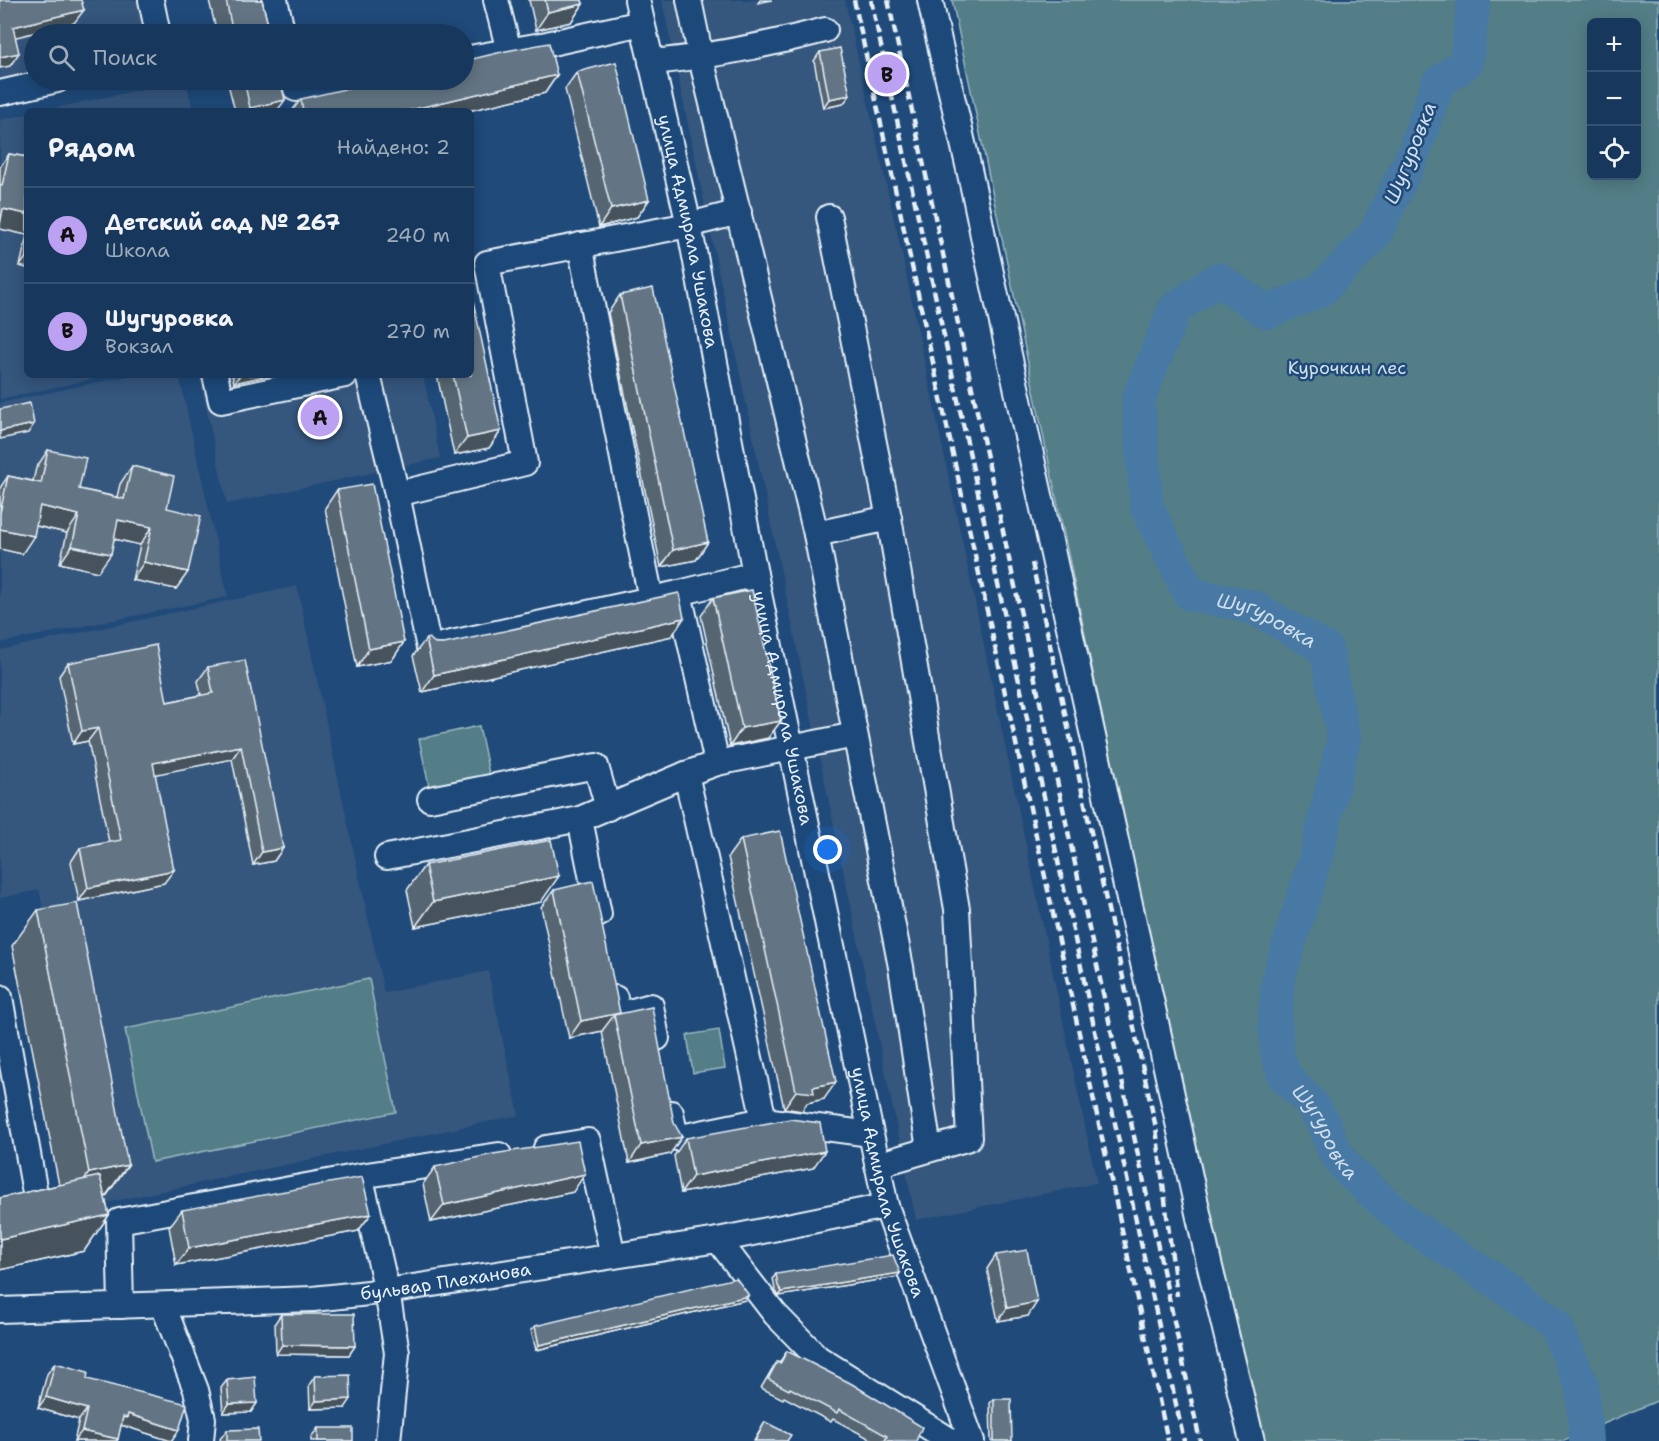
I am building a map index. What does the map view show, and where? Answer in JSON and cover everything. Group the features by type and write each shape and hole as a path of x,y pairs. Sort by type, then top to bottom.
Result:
{"street":[{"path":"151,0 156,24"},
{"path":"275,0 281,24"},
{"path":"496,0 509,51"},
{"path":"689,0 816,534 901,967 929,1149"},
{"path":"930,0 944,66 970,165 984,241 1209,1263 1252,1441"},
{"path":"474,57 509,51 640,11"},
{"name":"улица Адмирала Ушакова","path":"640,11 689,225 755,574 886,1206 972,1441"},
{"path":"651,62 701,58 772,44 825,30"},
{"path":"0,93 24,88"},
{"path":"397,494 525,463 487,263 689,225 739,212"},
{"path":"829,217 889,518 957,909 969,1138 877,1165"},
{"path":"580,246 651,598"},
{"path":"216,378 221,400 330,378"},
{"path":"369,378 397,494 429,648 680,593 755,574"},
{"path":"816,534 889,518"},
{"path":"680,593 717,763"},
{"path":"387,857 580,819 717,763 855,735"},
{"path":"430,799 596,766 608,808"},
{"path":"686,774 764,1120"},
{"path":"580,819 603,934"},
{"path":"612,980 618,1015 651,1006 661,1061"},
{"path":"0,997 38,1204 0,1212"},
{"path":"668,1094 676,1138 764,1120 871,1134"},
{"path":"121,1306 119,1221 360,1176 588,1142 613,1256"},
{"path":"360,1176 387,1292 397,1353 388,1441"},
{"name":"бульвар Плеханова","path":"0,1310 313,1299 387,1292 717,1240 886,1206"},
{"path":"717,1240 775,1314 818,1358 951,1441"},
{"path":"163,1305 196,1390 202,1419 201,1441"}],"shaded area":[{"path":"0,0 165,0 171,24 24,24 24,90 64,90 0,104"},
{"path":"662,0 845,0 903,259 1097,1183 916,1220"},
{"path":"139,90 188,90 192,108 55,108"},
{"path":"24,115 24,378 98,378 0,399 0,120"},
{"path":"118,378 180,378 228,597 0,643 0,403"},
{"path":"200,378 424,378 440,458 227,504"},
{"path":"297,586 384,993 488,971 519,1115 106,1203 39,890 0,898 0,650"}],"green space":[{"name":"Курочкин лес","path":"952,0 1659,0 1659,1400 1564,1441 1254,1441"},
{"path":"479,726 490,778 430,791 419,739"},
{"path":"369,979 396,1112 152,1162 125,1029"},
{"path":"719,1030 725,1068 693,1073 687,1035"}],"building":[{"path":"0,0 81,0 84,10 13,27 19,53 0,57"},
{"path":"226,0 262,0 268,24 231,24"},
{"path":"545,0 582,0 583,4 548,12"},
{"path":"549,43 557,75 419,108 302,108 301,99 340,90 474,90 474,59"},
{"path":"840,48 850,95 829,99 820,52"},
{"path":"616,62 649,200 611,209 577,72"},
{"path":"246,90 282,90 285,100 250,108"},
{"path":"9,154 24,156 24,213 3,209 0,225 0,185 2,186"},
{"path":"653,288 708,542 673,550 620,295"},
{"path":"474,305 501,431 467,438 454,378 474,378"},
{"path":"30,403 34,424 0,431 0,409"},
{"path":"48,450 86,458 79,489 124,499 132,466 174,476 167,508 201,516 188,572 144,562 152,527 118,520 111,554 72,546 79,515 40,506 34,536 0,529 0,513 8,476 41,483"},
{"path":"372,484 404,642 369,649 337,490"},
{"path":"752,590 781,721 742,728 713,598"},
{"path":"679,593 684,618 434,675 426,639 429,638 436,644 444,644"},
{"path":"156,645 167,702 213,693 208,667 245,660 283,848 262,852 241,746 153,763 174,870 88,888 80,848 121,840 98,728 82,731 68,663"},
{"path":"780,831 836,1082 813,1087 814,1093 796,1091 741,839"},
{"path":"551,840 559,876 433,902 425,865"},
{"path":"593,881 620,1013 581,1021 554,890"},
{"path":"77,903 128,1165 89,1173 38,910"},
{"path":"652,1007 674,1123 682,1137 641,1145 614,1015"},
{"path":"790,1119 820,1123 825,1151 693,1176 686,1138"},
{"path":"578,1141 585,1174 444,1205 435,1167 493,1154"},
{"path":"100,1176 109,1215 0,1239 0,1198"},
{"path":"362,1177 371,1214 189,1248 182,1210"},
{"path":"1027,1250 1037,1302 1007,1308 996,1255"},
{"path":"893,1255 900,1273 782,1292 778,1286 776,1274"},
{"path":"736,1278 748,1296 539,1345 535,1326"},
{"path":"281,1314 354,1314 355,1346 282,1345"},
{"path":"787,1351 852,1384 922,1427 916,1441 885,1441 887,1436 839,1409 837,1413 768,1379 777,1362 780,1364"},
{"path":"55,1363 88,1372 87,1379 187,1404 179,1430 128,1414 127,1418 123,1417 118,1439 82,1431 87,1409 46,1397"},
{"path":"350,1375 351,1399 316,1401 315,1376"},
{"path":"255,1377 257,1403 229,1404 227,1380"},
{"path":"994,1399 1011,1399 1012,1441 994,1441"},
{"path":"765,1422 791,1435 787,1441 755,1441"},
{"path":"318,1428 353,1428 353,1441 318,1441"},
{"path":"258,1429 259,1441 227,1441 227,1430"}],"waterway":[{"name":"Шугуровка","path":"1474,0 1466,63 1438,83 1414,152 1375,234 1321,290 1267,312 1218,279 1175,308 1138,400 1147,508 1190,594 1253,607 1326,649 1344,739 1316,856 1278,980 1275,1019 1277,1053 1285,1077 1311,1103 1323,1122 1335,1152 1348,1170 1407,1223 1508,1289 1555,1325 1582,1385 1586,1441"}],"railway":[{"path":"854,0 1168,1441"},
{"path":"871,0 1184,1441"},
{"path":"888,0 1200,1441"},
{"path":"1032,563 1156,1128 1177,1296"}],"place":[{"name":"Шугуровка","path":"887,74"},
{"name":"Детский сад № 267","path":"320,417"}]}
